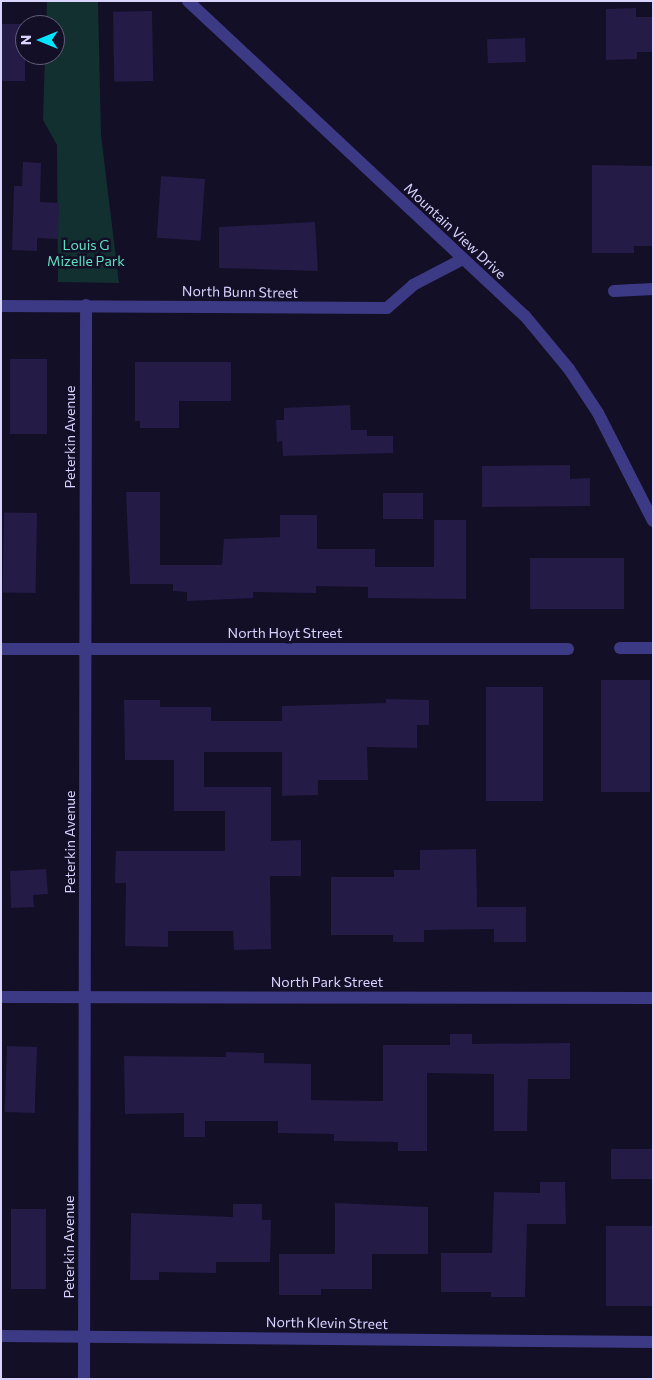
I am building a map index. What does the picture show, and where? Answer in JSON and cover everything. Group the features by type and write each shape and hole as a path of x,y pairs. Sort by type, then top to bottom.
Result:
{"street":[{"name":"Mountain View Drive","path":"188,1 525,316 569,370 598,413 653,521"},
{"name":"North Bunn Street","path":"1,306 387,308 413,285 463,259"},
{"path":"614,290 653,289"},
{"name":"Peterkin Avenue","path":"84,1379 86,305"},
{"name":"North Hoyt Street","path":"1,648 568,649"},
{"path":"620,648 653,648"},
{"name":"North Park Street","path":"1,997 653,998"},
{"name":"North Klevin Street","path":"1,1336 653,1342"}],"green space":[{"name":"Louis G Mizelle Park","path":"47,1 98,1 101,135 119,283 58,282 57,145 43,120 45,65 65,65 65,15 46,15"}],"building":[{"path":"636,8 636,17 653,17 653,52 637,52 637,59 606,60 606,9"},
{"path":"152,11 153,81 114,82 113,12"},
{"path":"1,24 15,24 15,65 25,65 25,81 1,81"},
{"path":"525,38 526,62 488,63 487,39"},
{"path":"23,162 41,163 40,202 59,203 58,239 37,238 37,251 12,250 14,186 22,186"},
{"path":"592,165 653,166 653,246 634,246 634,253 592,253"},
{"path":"161,176 205,179 201,241 157,238"},
{"path":"315,222 318,271 219,268 219,227"},
{"path":"10,359 47,359 47,434 10,434"},
{"path":"135,362 231,362 231,401 179,401 179,428 140,428 140,421 135,421"},
{"path":"350,405 351,430 367,430 367,436 393,436 393,453 283,456 282,441 277,442 276,420 284,420 284,408"},
{"path":"570,465 570,479 590,478 590,506 482,507 482,466"},
{"path":"126,492 160,492 160,565 222,565 224,539 280,537 280,515 317,515 317,549 375,549 375,567 434,567 434,520 466,520 466,599 368,598 368,587 316,586 316,593 253,592 253,598 187,601 187,592 173,591 173,584 130,584"},
{"path":"383,493 423,493 423,519 383,519"},
{"path":"4,512 37,513 36,593 3,592"},
{"path":"530,558 624,558 624,609 530,609"},
{"path":"601,680 650,680 650,792 601,792"},
{"path":"486,687 543,687 543,801 486,801"},
{"path":"386,699 429,700 429,725 417,725 417,748 367,747 368,780 318,780 318,795 282,796 282,752 204,752 204,787 271,787 271,841 301,840 301,876 270,876 271,949 234,950 233,931 168,931 168,947 125,946 126,883 115,883 116,851 225,851 225,811 174,811 174,760 125,760 124,700 160,700 160,707 211,707 211,721 282,721 282,706 386,703"},
{"path":"476,849 477,907 526,907 526,942 494,942 494,929 424,930 424,942 393,942 393,935 331,935 331,877 394,877 394,870 420,870 420,850"},
{"path":"46,869 48,894 33,895 34,907 11,908 10,871"},
{"path":"450,1034 472,1034 472,1044 570,1043 570,1079 528,1079 527,1131 494,1131 494,1074 427,1073 427,1151 398,1151 398,1142 334,1141 334,1134 278,1133 278,1121 205,1121 205,1137 184,1137 184,1113 125,1114 124,1056 226,1057 226,1052 264,1053 264,1063 311,1064 311,1100 383,1101 383,1045 450,1045"},
{"path":"7,1046 37,1047 35,1113 5,1112"},
{"path":"611,1149 653,1149 653,1179 611,1179"},
{"path":"540,1182 565,1182 566,1224 527,1224 525,1297 491,1297 491,1292 441,1292 441,1253 492,1253 494,1192 540,1193"},
{"path":"335,1203 428,1207 428,1254 372,1254 372,1289 321,1289 321,1295 279,1295 279,1254 335,1254"},
{"path":"233,1204 262,1204 262,1220 271,1220 270,1262 216,1262 216,1273 159,1272 159,1280 130,1280 131,1213 233,1217"},
{"path":"11,1209 46,1209 46,1289 11,1289"},
{"path":"606,1226 653,1226 653,1306 606,1306"}]}
